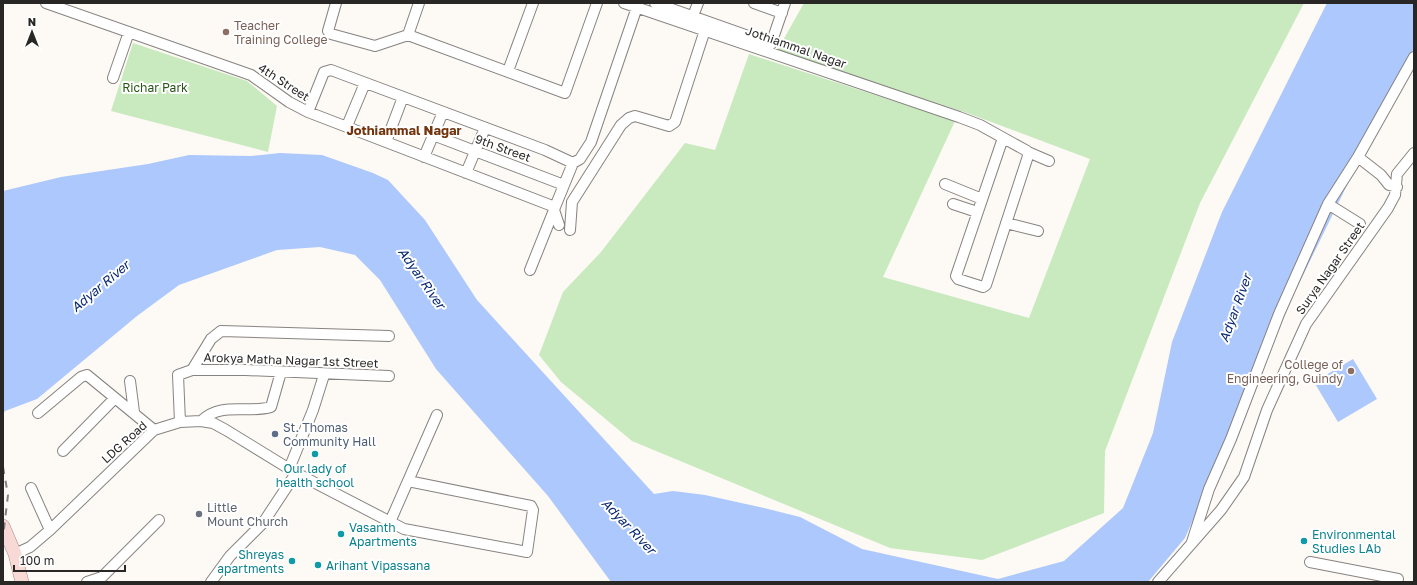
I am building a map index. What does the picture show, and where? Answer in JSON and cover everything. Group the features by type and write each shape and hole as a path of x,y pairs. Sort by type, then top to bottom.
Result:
{"main road":[{"path":"3,526 9,554 22,582"}],"street":[{"name":"4th Street","path":"46,3 251,75 292,104 308,112 554,208"},
{"path":"336,3 328,29 329,33 375,46 408,35 565,93 597,3"},
{"path":"408,35 419,3"},
{"path":"508,71 533,3"},
{"name":"Jothiammal Nagar","path":"624,3 959,117 980,125 1049,162"},
{"path":"655,3 770,44 783,8 754,3"},
{"path":"693,16 698,3"},
{"path":"530,270 573,163 580,159 591,142 636,7"},
{"path":"570,230 572,202 621,125 629,118 636,116 660,125 672,125 705,30"},
{"path":"113,78 129,32"},
{"path":"1192,542 1210,489 1279,314 1328,204 1358,157 1414,57"},
{"path":"308,112 326,71 331,70 573,163"},
{"path":"347,126 365,83"},
{"path":"386,142 403,97"},
{"path":"424,157 443,112"},
{"path":"466,173 485,128"},
{"name":"9th Street","path":"433,135 564,185"},
{"path":"1003,138 956,274 958,279 983,287 986,286 1028,152"},
{"name":"Surya Nagar Street","path":"1158,582 1221,510 1244,477 1267,410 1306,324 1388,208 1395,195 1395,181 1397,174 1414,153"},
{"path":"1358,157 1381,174 1389,185 1396,187"},
{"path":"945,184 982,199"},
{"path":"953,204 977,212"},
{"path":"1328,204 1360,224"},
{"path":"554,208 559,225"},
{"path":"1006,223 1038,231"},
{"path":"180,422 178,375 192,370 211,339 221,331 228,330 389,336"},
{"name":"Arokya Matha Nagar 1st Street","path":"192,370 246,370 324,375 389,376"},
{"path":"201,421 208,414 220,410 271,407 281,372"},
{"path":"38,413 85,375 90,376 114,399 134,412 154,430"},
{"path":"212,582 230,556 263,523 293,471 324,375"},
{"path":"130,381 134,412"},
{"path":"63,451 114,399"},
{"path":"390,522 437,415"},
{"name":"LDG Road","path":"9,554 30,548 154,430 180,422 201,421 213,423 293,471 404,528 527,552 533,510 531,506 408,481"},
{"path":"31,488 50,530"},
{"path":"87,582 102,577 159,520"},
{"path":"1310,562 1398,579"}],"green space":[{"path":"804,3 1304,3 1200,203 1105,451 1104,513 982,560 890,548 632,441 561,382 539,355 563,292 601,252 685,143 715,150 749,54 955,121 883,277 1029,318 1090,159 970,114 777,51"},
{"name":"Richar Park","path":"133,43 247,81 277,106 268,152 111,111"}],"water":[{"name":"Adyar River","path":"1327,3 1414,3 1414,48 1287,308 1185,538 1148,582 611,582 548,496 436,369 380,280 355,255 320,247 277,250 179,285 137,316 37,399 5,411 3,414 3,191 61,177 148,164 189,155 251,156 280,153 322,155 373,173 388,180 425,220 477,300 654,494 673,491 705,495 764,508 800,517 862,549 998,579 1064,561 1123,508 1153,433 1172,342 1222,212"},
{"path":"1353,359 1377,399 1338,422 1314,382"}],"railway":[{"path":"3,467 8,495 3,537"}],"place":[{"name":"Teacher Training College","path":"226,32"},
{"name":"College of Engineering, Guindy","path":"1351,371"},
{"name":"St. Thomas Community Hall","path":"275,434"},
{"name":"Our lady of health school","path":"315,454"},
{"name":"Little Mount Church","path":"199,514"},
{"name":"Vasanth Apartments","path":"341,534"},
{"name":"Environmental Studies LAb","path":"1304,541"},
{"name":"Shreyas apartments","path":"292,561"},
{"name":"Arihant Vipassana","path":"318,565"}],"district":[{"name":"Jothiammal Nagar","path":"404,130"}]}
